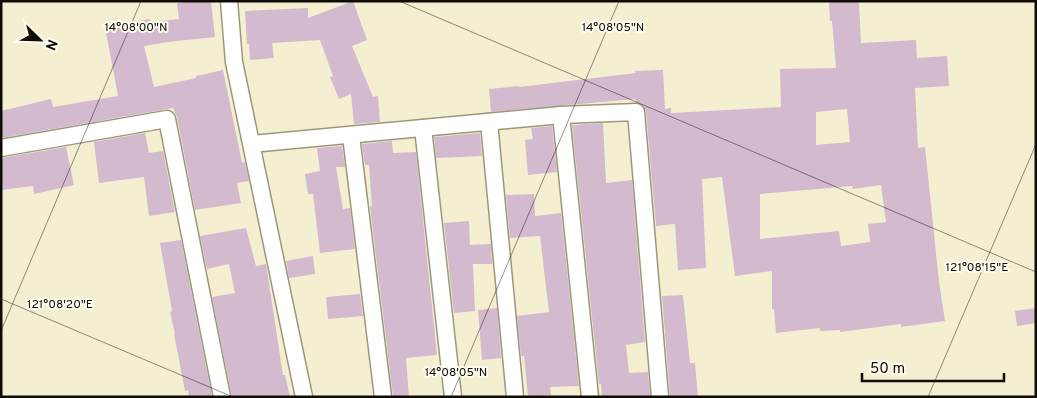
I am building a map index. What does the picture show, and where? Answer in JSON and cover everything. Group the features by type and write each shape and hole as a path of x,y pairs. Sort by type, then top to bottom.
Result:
{"street":[{"path":"229,1 234,62 304,397"},
{"path":"252,144 560,115 636,112 660,397"},
{"path":"560,115 590,397"},
{"path":"1,148 167,118 222,397"},
{"path":"489,122 515,397"},
{"path":"423,128 453,397"},
{"path":"351,136 383,397"}],"building":[{"path":"211,1 215,37 144,46 154,87 223,70 242,163 245,162 249,181 237,183 241,203 195,210 177,117 173,108 1,138 1,111 51,99 53,107 118,96 105,27 150,19 151,22 179,19 177,3"},
{"path":"353,1 367,40 352,46 373,97 378,96 380,122 354,124 351,94 339,99 330,77 333,76 320,40 272,43 274,58 250,60 245,11 308,8 308,18"},
{"path":"829,1 859,1 861,43 916,40 917,58 947,56 949,86 915,88 918,148 925,147 939,282 945,321 901,327 901,324 840,332 840,330 820,331 820,328 776,333 774,309 772,309 772,271 735,276 722,177 702,179 706,268 678,270 675,224 656,226 646,111 641,103 636,102 635,99 491,112 489,89 636,73 635,71 663,70 665,109 671,108 671,113 781,107 780,69 836,68 832,21 830,21","holes":["847,109 850,142 816,145 816,112","881,185 886,222 868,224 870,242 841,246 839,231 760,239 760,194 852,186 853,189"]},
{"path":"603,123 606,183 632,180 645,342 626,345 629,373 648,372 650,396 602,397 601,384 599,384 572,125"},
{"path":"552,126 557,172 528,175 525,140 533,139 531,128"},
{"path":"145,133 149,153 163,151 175,212 149,216 144,177 99,183 94,142"},
{"path":"480,133 482,156 436,158 434,137"},
{"path":"392,141 393,153 416,152 437,355 406,358 409,397 393,397 370,206 372,206 369,165 365,165 362,144"},
{"path":"342,146 345,167 336,167 343,209 350,208 355,249 320,253 313,194 308,194 305,174 320,171 317,148"},
{"path":"66,147 74,185 34,194 33,186 1,190 1,158"},
{"path":"534,194 535,216 561,213 579,386 550,387 551,395 528,397 524,356 521,356 517,316 549,312 540,236 510,238 506,195"},
{"path":"469,221 470,245 491,244 492,264 473,264 475,311 454,313 444,223"},
{"path":"246,228 256,266 266,264 283,375 285,375 290,397 232,397 212,297 235,293 229,264 207,269 200,236"},
{"path":"181,240 212,397 189,397 188,390 185,391 170,312 172,311 160,243"},
{"path":"313,256 315,274 289,278 286,261"},
{"path":"360,294 363,316 328,319 326,297"},
{"path":"683,295 690,363 695,363 698,397 670,397 662,296"},
{"path":"497,308 501,358 482,360 478,310"},
{"path":"1036,308 1036,323 1017,326 1015,311"}]}
